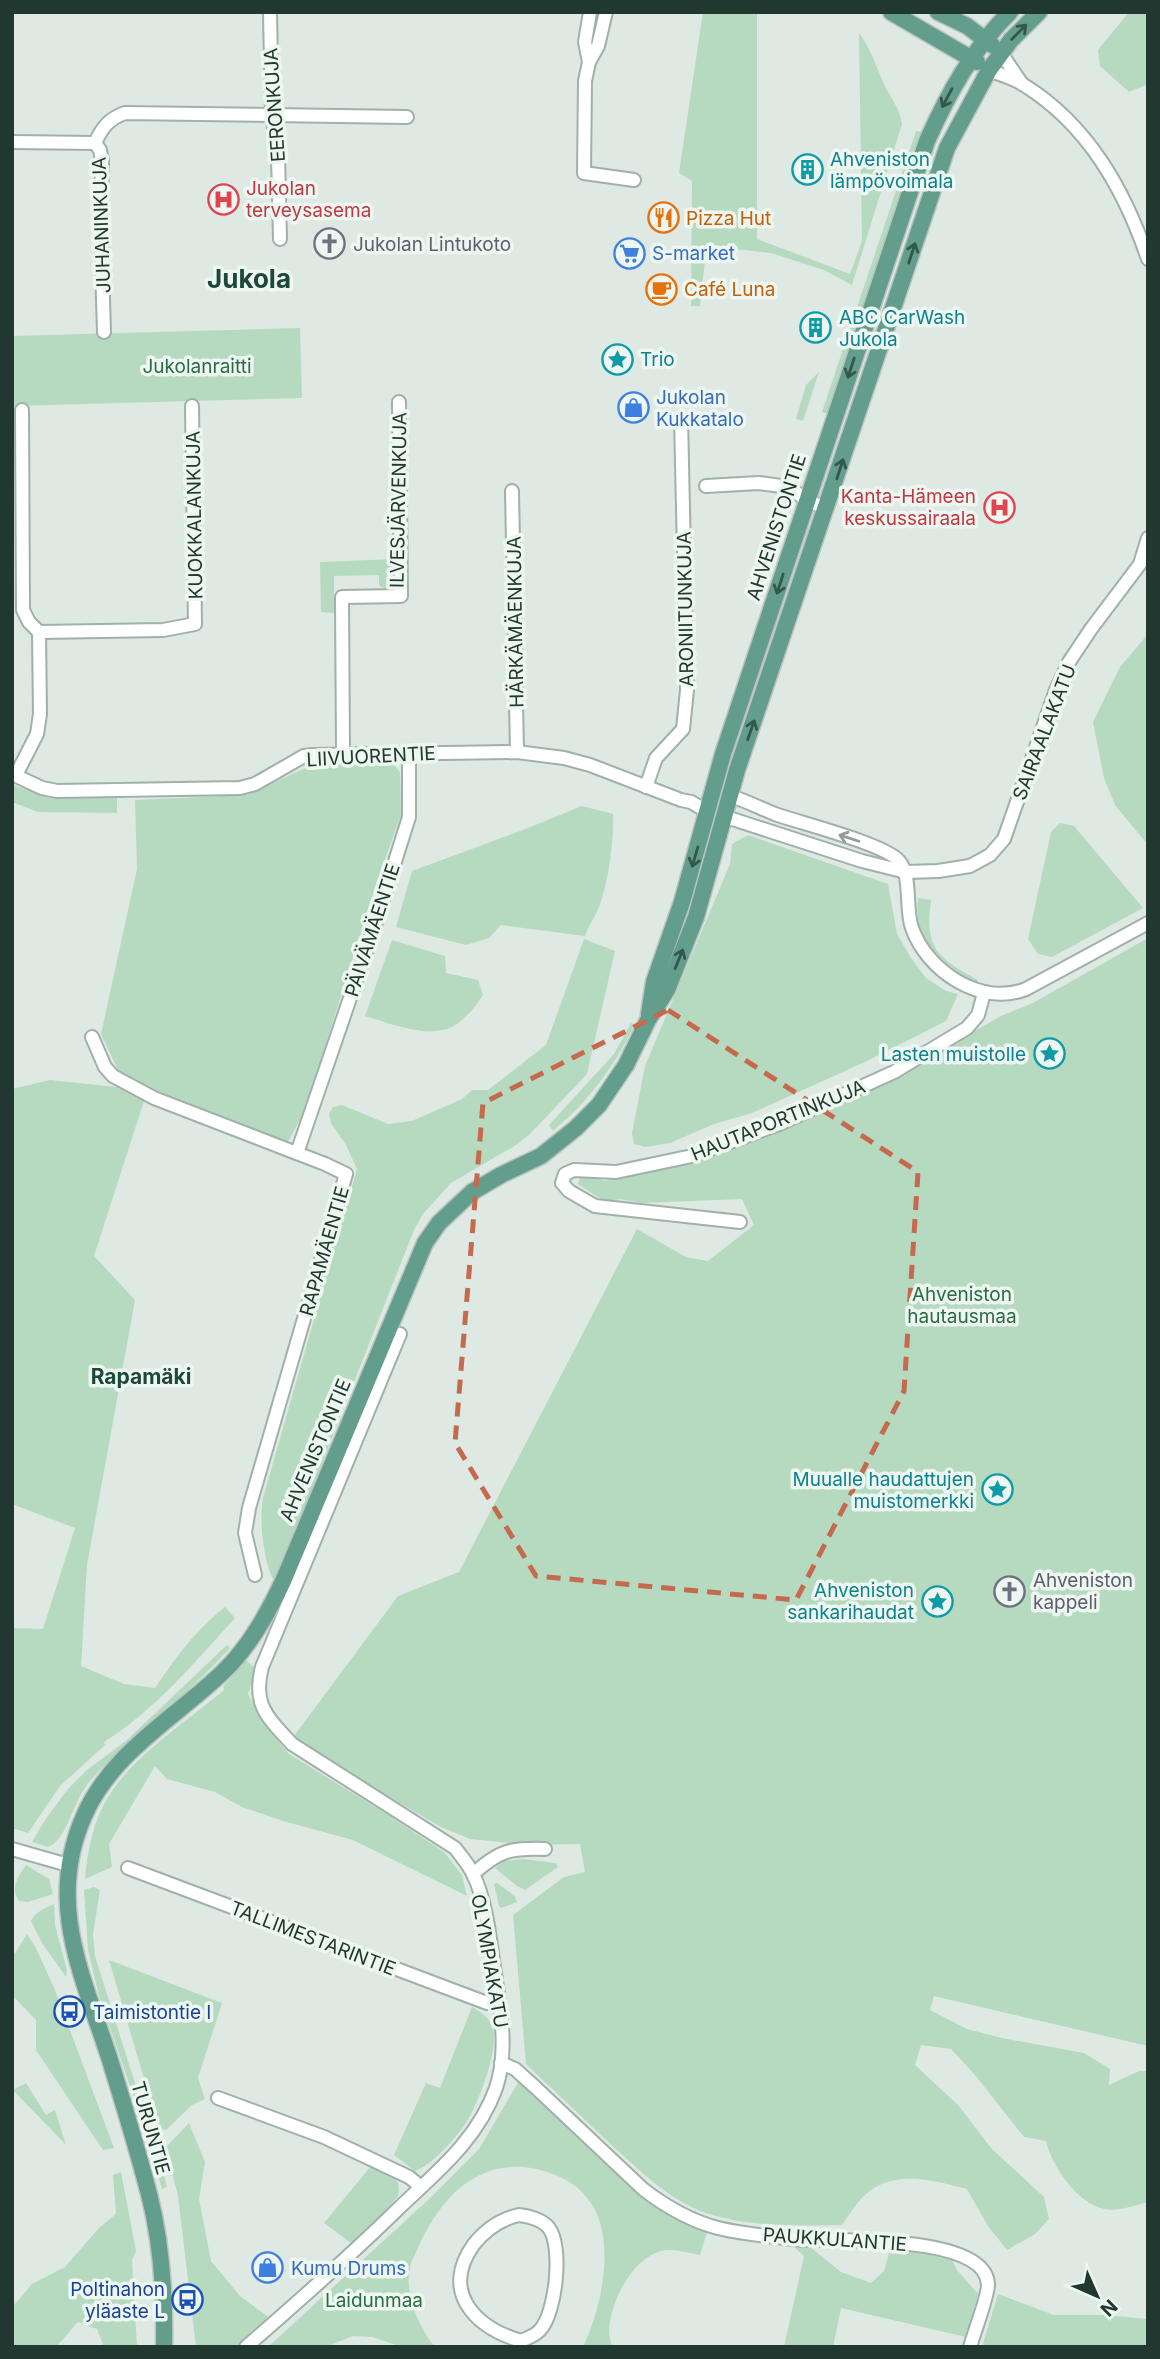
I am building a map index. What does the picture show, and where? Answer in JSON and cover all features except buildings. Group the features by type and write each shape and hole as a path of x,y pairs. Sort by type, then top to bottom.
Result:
{"main road":[{"path":"891,12 989,70"},
{"path":"938,12 967,26 1001,53"},
{"name":"AHVENISTONTIE","path":"648,1020 654,982 682,902 723,754 926,141 946,98 971,57 1010,12"},
{"name":"AHVENISTONTIE","path":"69,1927 68,1865 85,1814 117,1765 225,1670 261,1624 284,1579 425,1243 439,1223 472,1192 500,1175 541,1156 599,1105 626,1065 648,1020 667,990 696,917 737,770 947,148 989,70 1039,12"},
{"path":"713,791 731,796"},
{"path":"708,812 726,817"},
{"name":"TURUNTIE","path":"69,1927 149,2196 165,2296 164,2347"}],"street":[{"name":"EERONKUJA","path":"270,12 271,114 278,155 279,239"},
{"path":"589,62 585,42 590,12"},
{"path":"606,12 598,46 589,62 585,81 584,173 635,180"},
{"path":"1001,53 1023,84 1075,126 1092,145 1136,225 1148,259"},
{"path":"989,70 1023,84"},
{"name":"JUHANINKUJA","path":"104,331 102,160 95,143 112,118 125,113 407,117"},
{"path":"12,142 95,143"},
{"name":"ILVESJÄRVENKUJA","path":"343,754 342,597 401,596 400,401"},
{"name":"KUOKKALANKUJA","path":"39,632 163,630 195,624 192,406"},
{"path":"14,774 37,734 40,713 39,632 29,622 23,610 17,542 22,410"},
{"name":"ARONIITUNKUJA","path":"646,787 656,758 683,729 687,690 681,418"},
{"path":"706,486 759,483 781,486 793,490 807,501 827,508"},
{"name":"HÄRKÄMÄENKUJA","path":"512,491 517,752"},
{"name":"SAIRAALAKATU","path":"726,817 862,861 906,872 970,866 990,855 1004,839 1056,691 1069,662 1140,564 1148,538"},
{"name":"LIIVUORENTIE","path":"14,774 42,788 57,791 240,788 255,784 304,756 517,752 564,758 590,765 691,802 708,812"},
{"name":"PÄIVÄMÄENTIE","path":"297,1153 409,817 409,754"},
{"path":"691,802 713,791"},
{"path":"731,796 884,851 898,859 906,872 911,927 926,954 942,972 984,993 1006,995 1026,989 1148,923"},
{"name":"HAUTAPORTINKUJA","path":"740,1222 595,1206 569,1191 562,1183 565,1174 574,1170 615,1172 692,1156 779,1124 894,1072 967,1028 978,1015 984,993"},
{"name":"RAPAMÄENTIE","path":"92,1037 105,1067 113,1076 154,1098 346,1174 249,1508 245,1534 255,1575"},
{"name":"OLYMPIAKATU","path":"246,2347 338,2267 446,2164 475,2131 496,2089 502,2063 504,2038 491,1948 481,1895 473,1874 455,1848 292,1744 273,1723 261,1702 258,1687 262,1667 400,1334"},
{"path":"12,1849 68,1865"},
{"path":"473,1874 507,1850 545,1849"},
{"name":"TALLIMESTARINTIE","path":"128,1868 487,2003 499,2002"},
{"name":"PAUKKULANTIE","path":"502,2063 515,2069 643,2189 668,2206 701,2221 718,2228 793,2239 892,2241 936,2249 974,2261 983,2272 988,2285 971,2347"},
{"path":"218,2098 324,2137 409,2177 421,2187"},
{"path":"519,2215 527,2216 544,2224 551,2232 557,2252 555,2284 547,2319 540,2331 521,2341 501,2341 468,2308 461,2289 462,2266 479,2238 497,2223 519,2215"}],"highlighted area":[{"path":"668,1010 918,1172 904,1391 796,1600 536,1576 455,1443 483,1103"}],"green space":[{"path":"703,12 757,12 757,239 850,274 862,241 859,33 867,45 897,107 902,124 852,285 824,270 771,253 725,248 724,262 705,260 700,306 691,306 692,181 679,173"},
{"path":"1129,12 1148,12 1148,84 1129,92 1100,66 1098,50"},
{"path":"916,131 922,132 828,414 822,412"},
{"name":"Jukolanraitti","path":"300,328 302,398 12,406 12,336"},
{"path":"819,372 803,421 796,419 806,385"},
{"path":"395,559 395,581 388,588 379,585 379,575 334,576 334,613 321,612 320,562"},
{"path":"1148,634 1148,845 1115,805 1104,778 1093,722 1120,667"},
{"path":"391,762 400,772 401,815 305,1110 288,1142 156,1090 118,1070 101,1034 137,869 135,800 247,795 314,764"},
{"path":"12,785 52,798 117,797 117,813 38,812 12,802"},
{"path":"582,806 613,814 612,846 606,881 600,905 585,936 501,925 489,938 466,945 396,927 412,871"},
{"path":"1060,823 1074,826 1143,908 1052,957 1038,954 1028,939 1051,832"},
{"path":"748,835 888,884 897,934 911,958 926,978 946,991 958,994 946,1021 867,1061 752,1113 714,1124 670,1143 645,1147 634,1144 632,1133 645,1066 730,864 732,844"},
{"path":"918,898 931,900 930,930 937,950 953,965 978,980 977,984 951,970 931,952 920,928"},
{"name":"Ahveniston hautausmaa","path":"1148,938 1148,2046 934,1996 930,2010 967,2029 1084,2053 1110,2069 1109,2085 1139,2071 1148,2071 1148,2202 1110,2210 1085,2200 1060,2172 1046,2141 1024,2137 951,2049 921,2045 915,2065 958,2105 991,2148 1044,2197 1049,2219 1035,2234 1007,2250 988,2226 967,2189 914,2179 889,2181 877,2186 863,2197 842,2225 754,2223 703,2212 675,2198 650,2180 526,2064 513,1915 564,1877 585,1872 580,1844 531,1845 470,1839 439,1826 314,1752 294,1736 398,1596 459,1572 637,1229 686,1257 708,1261 754,1225 742,1199 643,1203 620,1199 604,1201 578,1184 581,1174 606,1181 731,1149 896,1077 1001,1016 1033,1003"},
{"path":"584,939 615,951 587,1074 530,1134 451,1183 423,1214 414,1230 294,1534 273,1579 263,1539 263,1498 357,1169 346,1145 331,1123 329,1114 333,1107 342,1105 388,1124 412,1121 462,1099 472,1090 488,1090 546,1045"},
{"path":"392,940 445,956 446,973 478,980 483,995 473,1009 452,1027 432,1031 408,1029 365,1016"},
{"path":"631,1023 635,1024 627,1040 600,1082 578,1108 553,1131 549,1125 614,1054"},
{"path":"50,1080 116,1087 144,1101 94,1256 135,1300 87,1565 81,1666 124,1684 155,1688 187,1645 225,1607 235,1618 157,1701 104,1742 105,1745 60,1786 28,1833 12,1828 12,1628 43,1629 75,1528 12,1504 12,1089"},
{"path":"227,1645 230,1648 202,1677 128,1743 87,1785 55,1843 48,1847 32,1842 68,1789 87,1770 127,1740"},
{"path":"246,1660 256,1669 248,1694 264,1724 289,1754 444,1852 462,1875 467,1896 353,1840 283,1821 242,1807 215,1792 167,1779 155,1766 109,1844 112,1867 85,1879 96,1823 113,1789 141,1758 224,1690 223,1687"},
{"path":"523,1859 556,1863 558,1867 525,1890 495,1868 504,1861"},
{"path":"26,1865 49,1879 53,1894 28,1902 19,1901 15,1887"},
{"path":"497,1883 515,1896 517,1902 501,1908 494,1884"},
{"path":"94,1887 100,1890 93,1934 95,1956 166,2182 167,2187 162,2189 99,1996 88,1950 84,1890"},
{"path":"54,1904 55,1925 67,1970 66,1977 42,1943 31,1921 38,1913"},
{"path":"27,1934 55,1990 114,2148 103,2150 36,2050 36,2020 14,1997 12,1958"},
{"path":"109,1960 222,2003 198,2078 205,2099 192,2105 166,2130 159,2129"},
{"path":"472,2007 488,2019 494,2034 492,2057 480,2095 471,2114 446,2147 415,2171 394,2155 426,2083 440,2088"},
{"name":"Laidunmaa","path":"519,2081 650,2202 686,2222 708,2229 700,2255 666,2250 641,2263 624,2283 613,2307 609,2331 612,2347 583,2347 595,2315 603,2278 604,2241 594,2208 579,2189 559,2176 522,2167 501,2168 483,2173 452,2196 427,2229 411,2263 409,2288 414,2310 435,2347 402,2347 372,2337 353,2336 325,2347 268,2347 429,2199 479,2149"},
{"path":"26,2083 46,2115 55,2110 66,2145 13,2090"},
{"path":"189,2123 205,2162 199,2199 211,2261 240,2296 271,2319 236,2347 196,2347 178,2196 166,2147"},
{"path":"371,2166 396,2179 398,2196 355,2246 324,2223"},
{"path":"121,2172 136,2251 132,2260 137,2347 104,2347 97,2329 78,2322 56,2347 12,2347 12,2303 15,2304 32,2284 65,2267 99,2228 116,2214 113,2175"},
{"path":"804,2242 841,2272 871,2283 884,2271 891,2247 952,2260 957,2270 978,2294 966,2337 841,2308 833,2347 784,2347 804,2256 795,2248"},
{"path":"998,2294 1054,2315 1106,2315 1148,2319 1148,2347 982,2347"}],"place":[{"name":"Ahveniston lämpövoimala","path":"807,170"},
{"name":"Jukolan terveysasema","path":"223,199"},
{"name":"Pizza Hut","path":"663,218"},
{"name":"Jukolan Lintukoto","path":"330,244"},
{"name":"S-market","path":"629,253"},
{"name":"Café Luna","path":"661,289"},
{"name":"ABC CarWash Jukola","path":"816,328"},
{"name":"Trio","path":"617,359"},
{"name":"Jukolan Kukkatalo","path":"633,408"},
{"name":"Kanta-Hämeen keskussairaala","path":"999,507"},
{"name":"Lasten muistolle","path":"1049,1054"},
{"name":"Muualle haudattujen muistomerkki","path":"997,1490"},
{"name":"Ahveniston kappeli","path":"1010,1591"},
{"name":"Ahveniston sankarihaudat","path":"937,1601"},
{"name":"Taimistontie I","path":"70,2012"},
{"name":"Kumu Drums","path":"268,2268"},
{"name":"Poltinahon yläaste L","path":"188,2300"}],"district":[{"name":"Jukola","path":"249,279"},
{"name":"Rapamäki","path":"141,1377"}]}
